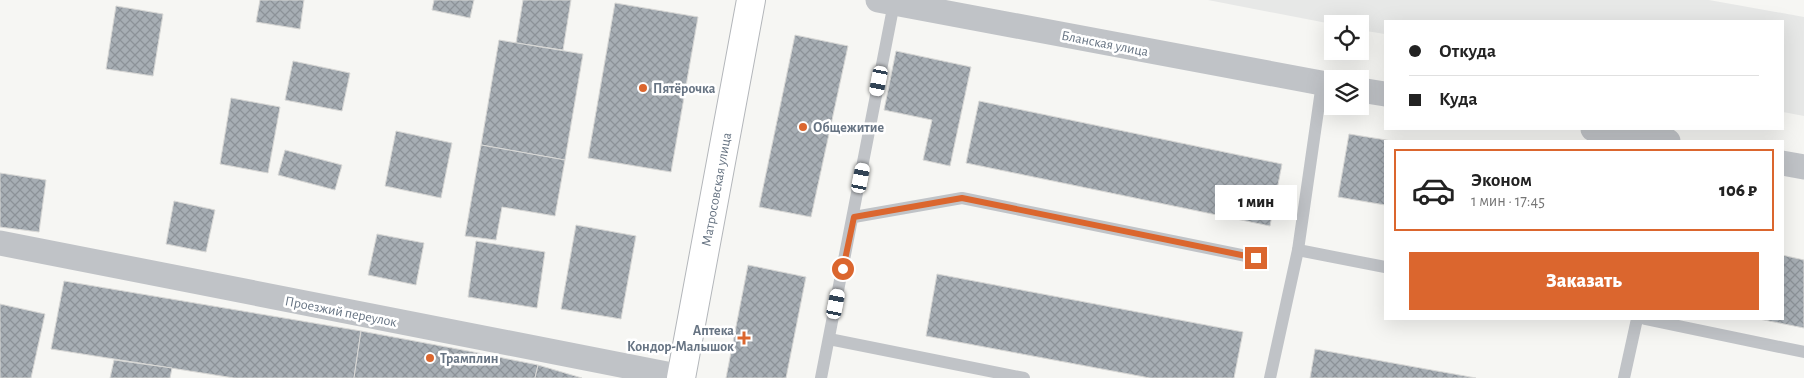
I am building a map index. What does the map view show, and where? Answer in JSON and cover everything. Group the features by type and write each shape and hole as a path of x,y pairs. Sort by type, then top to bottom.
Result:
{"highway":[{"name":"Матросовская улица","path":"681,378 751,0"}],"street":[{"name":"Бланская улица","path":"886,1 1324,83"},
{"path":"1369,91 1384,94"},
{"path":"1599,130 1662,140"},
{"path":"1784,163 1804,167"},
{"name":"Проезжий переулок","path":"0,243 681,378"}],"lane":[{"path":"821,378 854,217 886,1"},
{"path":"1270,378 1298,250 1324,101"},
{"path":"854,217 962,198 1256,258"},
{"path":"1298,250 1384,267"},
{"path":"1624,378 1637,320"},
{"path":"1650,320 1804,352"},
{"path":"829,339 1024,378"}],"shaded area":[{"path":"1208,0 1709,0 1804,17 1804,116 1784,112 1784,20 1384,20 1384,34 1369,31 1369,15 1324,15 1324,22"}],"building":[{"path":"260,0 304,0 300,29 256,22"},
{"path":"434,0 474,0 470,18 432,10"},
{"path":"523,0 571,0 563,50 516,43"},
{"name":"Пятёрочка","path":"615,3 698,17 671,172 588,158"},
{"path":"116,6 163,14 153,76 106,69"},
{"name":"Общежитие","path":"795,35 848,46 811,217 759,207"},
{"path":"499,40 583,54 565,160 481,145"},
{"path":"896,51 971,67 950,166 923,160 932,120 884,110"},
{"path":"293,61 350,73 342,111 285,100"},
{"path":"231,98 280,107 268,173 220,164"},
{"path":"979,101 1282,164 1270,226 966,163"},
{"path":"396,131 452,143 441,198 385,186"},
{"path":"1349,134 1386,140 1384,140 1384,205 1338,197"},
{"path":"481,145 565,160 555,216 502,207 496,240 465,236"},
{"path":"285,150 342,165 335,190 278,175"},
{"path":"0,173 46,180 39,232 0,227"},
{"path":"174,201 215,210 206,252 166,244"},
{"path":"576,225 636,236 621,319 561,309"},
{"path":"377,234 424,243 416,285 368,275"},
{"path":"476,241 545,252 537,308 468,297"},
{"path":"1784,255 1804,260 1804,328 1764,320 1784,320"},
{"path":"748,265 806,277 786,378 726,378"},
{"path":"937,274 1243,332 1234,378 1150,378 926,336"},
{"path":"64,281 361,331 354,378 234,378 51,349"},
{"path":"0,304 45,314 31,378 0,378"},
{"name":"Трамплин","path":"361,331 538,365 535,378 354,378"},
{"path":"1315,349 1476,378 1310,378"},
{"path":"114,360 172,368 170,378 110,378"},
{"path":"538,365 582,378 535,378"}],"place":[{"name":"Пятёрочка","path":"643,88"},
{"name":"Общежитие","path":"803,127"},
{"name":"Аптека Кондор-Малышок","path":"744,338"},
{"name":"Трамплин","path":"430,358"}],"route":[{"path":"843,269 854,217 962,198 1256,258"}]}
